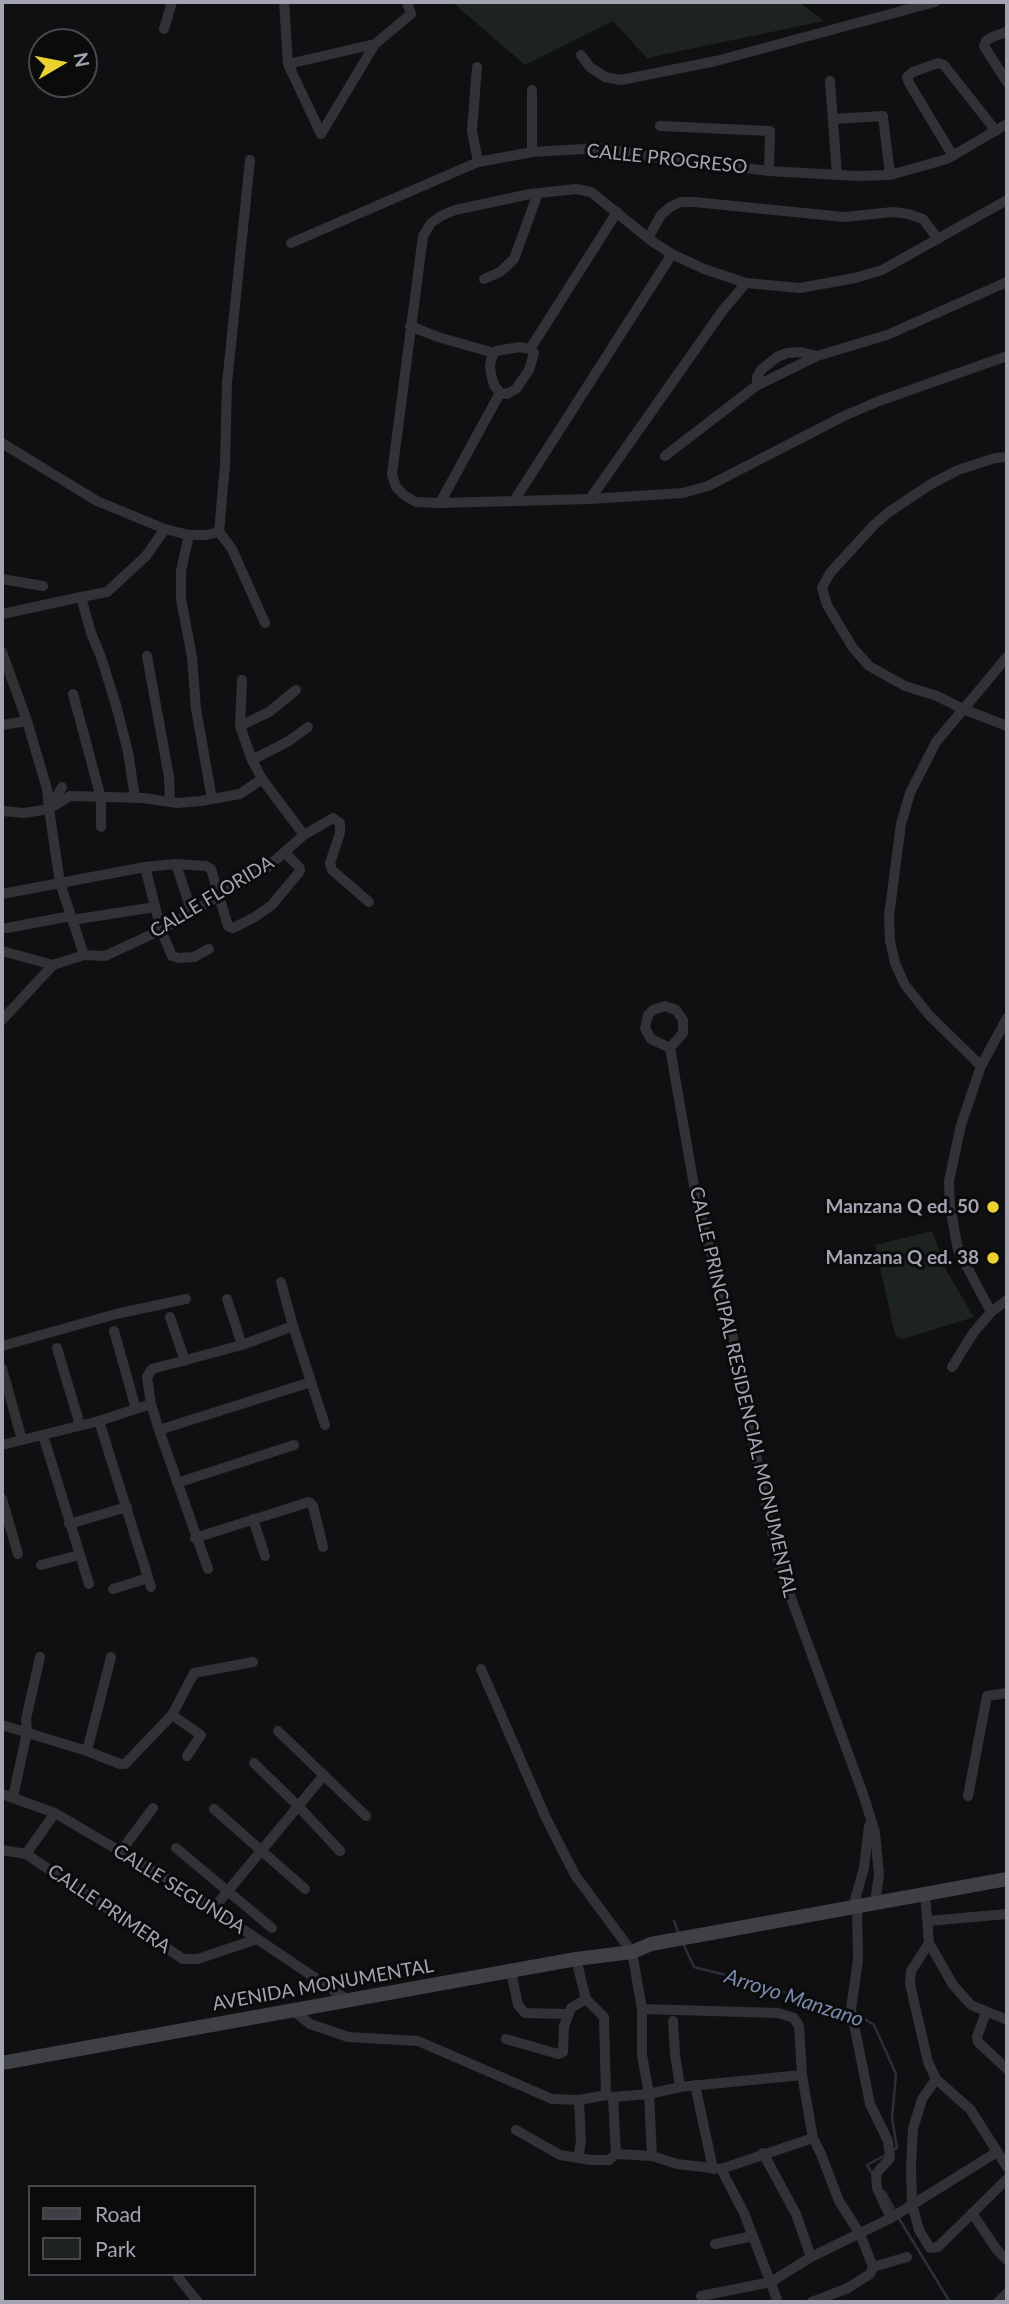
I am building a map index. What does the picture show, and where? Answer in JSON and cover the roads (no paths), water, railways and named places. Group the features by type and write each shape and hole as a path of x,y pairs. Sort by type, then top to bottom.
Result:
{"main road":[{"path":"855,1907 1007,1879"},
{"name":"AVENIDA MONUMENTAL","path":"2,2063 576,1959 632,1952 651,1944 855,1907"}],"street":[{"path":"164,29 172,2"},
{"path":"284,2 288,64 321,134 375,44 411,15 407,2"},
{"path":"580,54 590,67 605,77 621,80 716,61 935,2"},
{"path":"1007,32 992,37 984,46 1007,82"},
{"path":"288,64 375,44"},
{"path":"953,156 909,83 907,77 913,72 939,63 944,65 996,131"},
{"path":"477,67 472,131 478,162"},
{"path":"830,81 837,175"},
{"path":"532,90 533,152"},
{"path":"833,119 883,116 890,175"},
{"name":"CALLE PROGRESO","path":"291,243 478,162 533,152 601,148 654,158 769,171 890,175 947,159 1007,124"},
{"path":"660,126 770,131 769,171"},
{"path":"250,160 227,383 225,465 219,531 232,549 265,623"},
{"path":"1007,200 882,270 800,288 746,283 704,269 672,254 591,192 576,189 538,193 455,210 441,216 423,236 392,474 396,487 416,502 655,497 683,493 708,486 844,416 879,401 1007,356"},
{"path":"484,279 500,272 513,259 538,193"},
{"path":"648,237 661,215 670,206 681,202 694,202 844,217 893,212 908,214 923,219 938,239"},
{"path":"530,349 617,212"},
{"path":"514,501 672,254"},
{"path":"665,456 757,386 757,377 761,370 777,358 787,353 801,352 817,356 887,334 1007,282"},
{"path":"590,499 723,310 746,283"},
{"path":"410,326 494,353 520,347 530,349 534,353 522,382 507,394 500,393 494,385 490,365 494,353"},
{"path":"440,503 500,393"},
{"path":"2,443 97,501 165,529 189,535 206,535 219,531"},
{"path":"1007,457 996,457 958,470 888,512 830,573 822,587 827,605 853,648 869,666 905,686 937,696 1007,726"},
{"path":"2,614 107,592 146,556 165,529"},
{"path":"189,535 181,571 181,599 192,656 196,709 212,799"},
{"path":"2,579 44,586"},
{"path":"81,597 116,705 128,752 135,798"},
{"path":"2,652 47,789 60,883 83,955"},
{"path":"146,656 169,777 170,802"},
{"path":"981,1066 918,1003 905,985 895,963 890,942 889,916 897,847 909,793 936,742 1007,657"},
{"path":"242,680 240,726 252,760 262,779 304,835"},
{"path":"240,726 269,712 296,690"},
{"path":"73,694 100,798 101,827"},
{"path":"2,725 26,721"},
{"path":"252,760 289,741 308,727"},
{"path":"2,811 24,813 49,809 70,796 170,802 212,799 240,794 262,779"},
{"path":"49,809 62,787"},
{"name":"CALLE FLORIDA","path":"2,1020 53,965 83,955 105,956 161,930 265,869 304,835 333,818 340,823 338,845 330,863 332,870 369,902"},
{"path":"2,894 145,867 176,864 206,866 211,869 228,926 233,928 272,905 300,871 285,853"},
{"path":"176,864 191,910"},
{"path":"145,867 161,930 172,956 194,957 209,949"},
{"path":"7,929 155,907"},
{"path":"2,951 53,965"},
{"path":"991,1312 958,1250 950,1206 949,1181 953,1158 981,1066 1007,1018"},
{"name":"CALLE PRINCIPAL RESIDENCIAL MONUMENTAL","path":"670,1048 695,1197 732,1328 780,1568 868,1809 878,1848 875,1903"},
{"path":"281,1282 326,1425"},
{"path":"2,1346 116,1314 186,1299"},
{"path":"227,1299 242,1345"},
{"path":"952,1367 974,1332 991,1312 1007,1300"},
{"path":"170,1317 185,1360"},
{"path":"208,1569 195,1538 151,1404 148,1372 242,1345 293,1326"},
{"path":"114,1331 136,1409"},
{"path":"57,1348 80,1425"},
{"path":"2,1368 22,1440"},
{"path":"159,1430 311,1381"},
{"path":"2,1445 99,1421 151,1404"},
{"path":"99,1421 149,1582 113,1589"},
{"path":"43,1435 89,1584"},
{"path":"177,1483 294,1445"},
{"path":"2,1499 7,1539 18,1554"},
{"path":"195,1538 309,1502 313,1506 323,1547"},
{"path":"69,1524 127,1507"},
{"path":"253,1519 265,1556"},
{"path":"41,1565 79,1555"},
{"path":"7,1796 27,1732 26,1718 40,1657"},
{"path":"87,1751 111,1657"},
{"path":"2,1725 87,1751 120,1765 172,1715 194,1673 253,1662"},
{"path":"481,1669 546,1818 575,1875 632,1952 642,2009 642,2055 649,2094 652,2156"},
{"path":"968,1796 987,1696 1007,1693"},
{"path":"172,1715 201,1735 187,1756"},
{"path":"278,1731 366,1816"},
{"path":"254,1763 299,1806 340,1851"},
{"path":"212,1909 324,1775"},
{"name":"CALLE SEGUNDA","path":"7,1796 55,1813 121,1851 174,1883 348,2000"},
{"path":"121,1851 153,1808"},
{"path":"214,1809 305,1889"},
{"name":"CALLE PRINCIPAL RESIDENCIAL MONUMENTAL","path":"868,1809 868,1847 855,1907 858,1959 852,2009 870,2104 888,2141 890,2158 876,2174 877,2188 893,2218"},
{"path":"26,1854 55,1813"},
{"path":"176,1848 272,1928"},
{"name":"CALLE PRIMERA","path":"2,1850 26,1854 183,1959 198,1959 257,1938"},
{"path":"864,1868 878,1870"},
{"path":"925,1893 929,1944 953,1985 967,2003 1007,2020"},
{"path":"928,1921 1007,1914"},
{"path":"929,1944 911,1971 910,1984 928,2062 936,2079 970,2109 1007,2167"},
{"path":"576,1959 586,1999 604,2017 616,2154"},
{"path":"511,1971 518,2004 525,2012 569,2014"},
{"path":"506,2039 558,2054 563,2052 564,2026 571,2008 586,1999"},
{"path":"642,2009 778,2013 794,2018 799,2026 802,2075 813,2138 839,2201 860,2234 873,2267 870,2274 820,2301"},
{"path":"293,2011 310,2024 348,2037 418,2041 552,2099 579,2100 649,2094 695,2085 802,2075"},
{"path":"986,2012 977,2037 978,2042 1007,2069"},
{"path":"673,2021 674,2054 680,2087"},
{"path":"936,2079 922,2099 914,2129 911,2166 911,2205 919,2230 930,2248 938,2247 1007,2179"},
{"path":"695,2085 717,2169 744,2213 778,2302"},
{"path":"578,2158 581,2143 579,2100"},
{"path":"516,2130 560,2155 609,2160 616,2154 652,2156 677,2165 717,2169 813,2138"},
{"path":"701,2296 771,2282 811,2258 893,2218 997,2152"},
{"path":"763,2153 796,2214 811,2258"},
{"path":"972,2213 1007,2260"},
{"path":"715,2244 753,2236"},
{"path":"873,2267 907,2257"},
{"path":"178,2277 198,2302"},
{"path":"998,2302 1007,2293"}],"waterway":[{"name":"Arroyo Manzano","path":"674,1921 679,1934"},
{"name":"Arroyo Manzano","path":"683,1943 694,1967 777,1988 805,2004 848,2016"},
{"name":"Arroyo Manzano","path":"855,2017 863,2018 874,2025 896,2074 892,2118 897,2148 892,2150"},
{"name":"Arroyo Manzano","path":"871,2172 867,2165 887,2154"},
{"name":"Arroyo Manzano","path":"885,2192 895,2211"},
{"name":"Arroyo Manzano","path":"898,2217 950,2302"}],"place":[{"name":"Manzana Q ed. 50","path":"993,1207"},
{"name":"Manzana Q ed. 38","path":"993,1258"}]}
